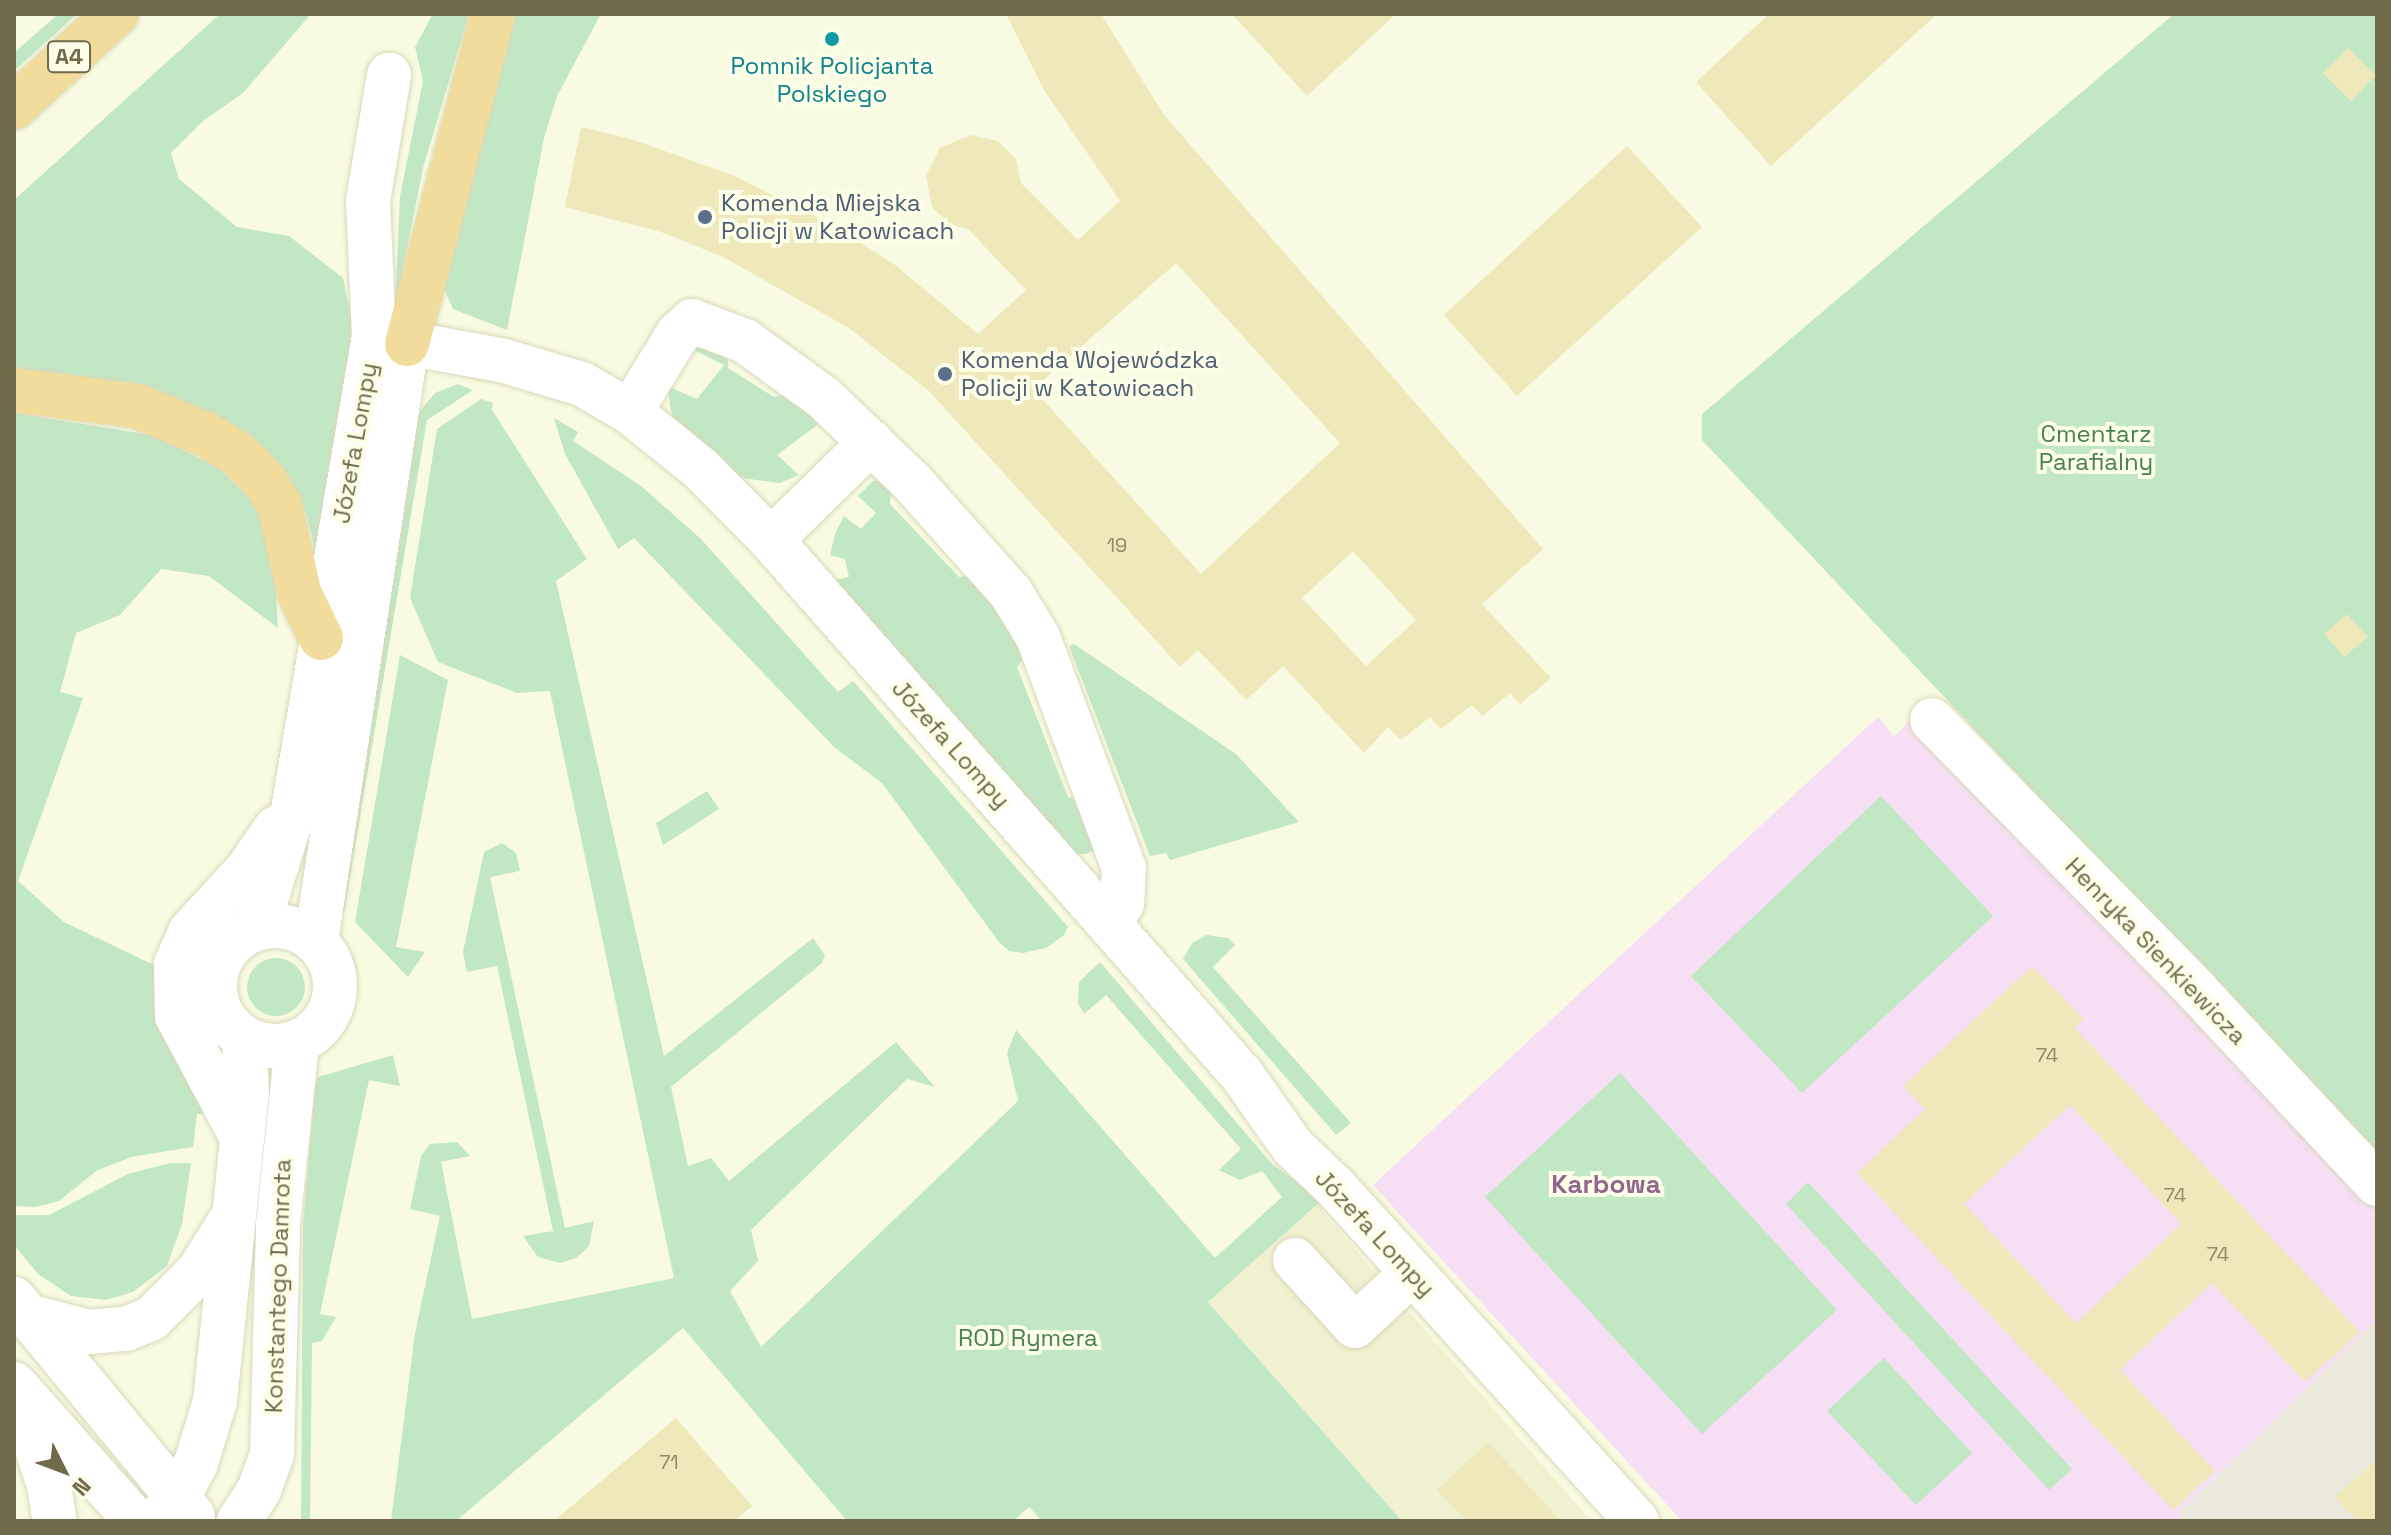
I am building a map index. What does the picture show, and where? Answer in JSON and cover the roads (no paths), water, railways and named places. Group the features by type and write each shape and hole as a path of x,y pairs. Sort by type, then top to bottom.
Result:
{"highway":[{"name":"A4","path":"14,107 116,14"},
{"path":"391,341 493,14"},
{"path":"14,390 137,406 207,435 240,456 264,480 280,506 299,592 321,638"}],"street":[{"path":"316,941 391,341 368,201 389,75"},
{"path":"630,412 678,334 692,321 745,341 824,398 871,442 1011,593 1038,637 1124,868 1122,903 1110,924"},
{"name":"Józefa Lompy","path":"257,928 292,816 321,638 391,341 555,374 630,412 700,468 771,540 1242,1075 1292,1146 1637,1521"},
{"path":"771,540 871,442"},
{"name":"Henryka Sienkiewicza","path":"1932,720 2377,1184"},
{"path":"240,1134 177,1016 176,964 190,932 247,870 266,835 292,816"},
{"path":"289,927 316,941 330,960 336,983 334,1002 325,1021 297,1043 279,1047 244,1039 218,1009 214,989 225,952 257,928 289,927"},
{"name":"Konstantego Damrota","path":"177,1513 215,1401 225,1343 230,1221 247,1093 244,1039"},
{"name":"Konstantego Damrota","path":"239,1521 259,1490 272,1455 278,1225 297,1043"},
{"path":"21,1308 89,1332 126,1329 151,1319 198,1272 230,1221"},
{"path":"1295,1260 1355,1326 1412,1273"},
{"path":"21,1308 177,1513"},
{"path":"15,1385 49,1485 55,1521"},
{"path":"15,1385 136,1521"}],"place":[{"name":"Pomnik Policjanta Polskiego","path":"832,39"},
{"name":"Komenda Miejska Policji w Katowicach","path":"705,217"},
{"name":"Komenda Wojewódzka Policji w Katowicach","path":"945,374"}],"district":[{"name":"Karbowa","path":"1606,1185"}],"park label":[{"name":"Cmentarz Parafialny","path":"2096,448"},
{"name":"ROD Rymera","path":"1028,1338"}]}
